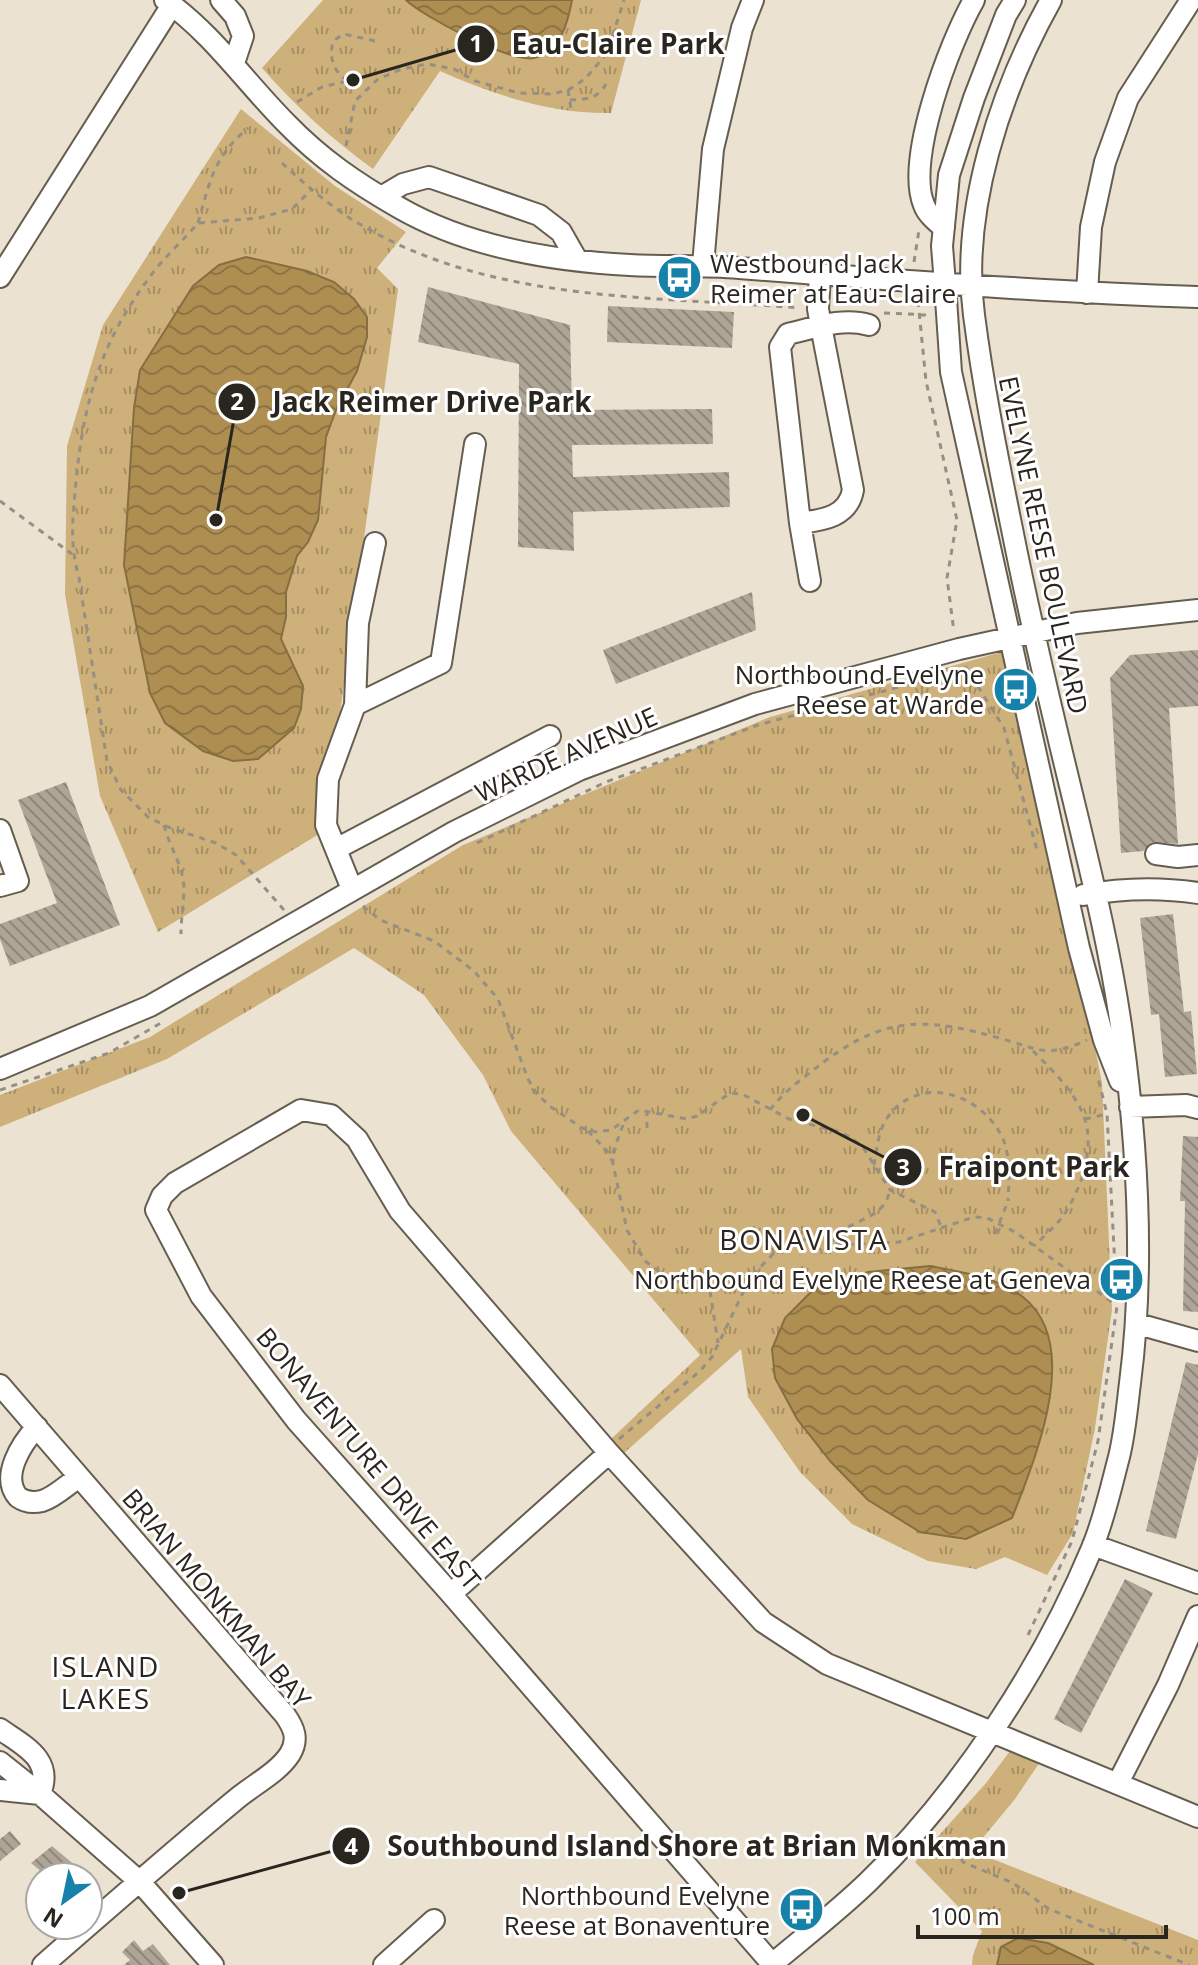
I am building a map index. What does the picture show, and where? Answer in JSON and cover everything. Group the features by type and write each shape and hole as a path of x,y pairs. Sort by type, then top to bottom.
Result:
{"street":[{"path":"221,0 235,16 243,36 234,63"},
{"path":"703,265 713,149 742,28 753,0"},
{"path":"944,228 924,208 918,178 925,132 945,65 974,0"},
{"name":"EVELYNE REESE BOULEVARD","path":"1015,0 1006,15 974,98 949,175 944,228 951,372 1068,897 1104,1040 1130,1107"},
{"name":"EVELYNE REESE BOULEVARD","path":"772,1965 869,1881 944,1798 993,1731 1047,1641 1093,1545 1121,1451 1138,1324 1140,1223 1122,1031 1096,893 1032,631 980,372 973,286 972,256 979,192 1002,102 1033,31 1051,0"},
{"path":"1087,293 1091,227 1105,162 1128,98 1191,0"},
{"path":"0,277 168,2 234,63 286,123 335,169 401,209 462,235 529,254 630,265 703,265 973,286 1198,296"},
{"path":"381,197 403,184 429,177 539,215 561,232 577,260"},
{"path":"800,523 819,521 842,512 851,501 853,490 818,309 820,275"},
{"path":"810,581 800,523 780,347 788,334 846,321 869,325"},
{"path":"355,705 441,663 475,444"},
{"path":"358,898 326,825 328,779 355,705 358,623 375,543"},
{"name":"WARDE AVENUE","path":"0,1069 150,1006 293,922 358,898 454,832 579,770 755,704 962,659 1011,636 1077,623 1198,610"},
{"path":"336,849 550,736"},
{"path":"0,830 18,881 0,886"},
{"path":"1156,854 1178,857 1198,855"},
{"path":"1068,897 1168,888 1198,893"},
{"path":"1130,1107 1186,1105 1198,1108"},
{"name":"BONAVENTURE DRIVE EAST","path":"772,1965 296,1420 201,1296 156,1210 162,1196 175,1183 301,1110 331,1115 357,1139 400,1211 608,1451 763,1622 827,1664 1198,1817"},
{"path":"1138,1324 1198,1341"},
{"name":"BRIAN MONKMAN BAY","path":"0,1385 294,1728 294,1744 285,1760 140,1882"},
{"path":"37,1427 16,1454 10,1468 8,1482 13,1491 20,1499 30,1502 43,1500 79,1477"},
{"path":"451,1594 608,1451"},
{"path":"1093,1545 1198,1583"},
{"path":"1118,1783 1168,1685 1198,1616"},
{"path":"0,1729 32,1752 42,1764 45,1782 40,1794"},
{"path":"0,1762 140,1882 213,1965"},
{"path":"0,1790 40,1794"},
{"path":"43,1965 140,1882"},
{"path":"384,1965 434,1920"}],"path":[{"path":"346,146 355,101 378,79 402,69 427,64 454,69 475,81 519,93 553,94 568,90 586,78 607,53 624,0"},
{"path":"364,90 338,74 332,64 333,41 344,34 375,41"},
{"path":"297,102 322,87 347,81"},
{"path":"570,100 599,95 606,84"},
{"path":"568,90 571,109"},
{"path":"248,128 235,140 210,177 198,223 143,286 96,372 79,450 72,554 79,578 107,761 121,790 148,817 216,843 236,855 293,922"},
{"path":"198,223 259,218 292,209 311,190"},
{"path":"924,208 913,255 926,381 957,520 947,578 952,624 962,659 1004,728 1040,862"},
{"path":"0,501 72,554"},
{"path":"478,842 606,782 758,725 962,659"},
{"path":"164,825 184,886 181,934"},
{"path":"358,898 380,920 434,941 474,971 498,999 513,1035 519,1061 537,1094 566,1119 596,1132 611,1130 631,1114 647,1110 687,1119 697,1116 730,1093 756,1100 789,1119 840,1132 853,1139 864,1149 890,1190 935,1212 942,1229"},
{"path":"0,1090 109,1053 162,1022"},
{"path":"770,1110 790,1088 832,1056 857,1039 890,1026 946,1025 1041,1052 1056,1051 1087,1040"},
{"path":"1031,1049 1073,1096 1085,1119 1088,1150 1069,1206 1034,1246"},
{"path":"1027,1638 1072,1541 1098,1441 1117,1306 1107,1114 1095,1070"},
{"path":"874,1166 880,1133 893,1111 919,1094 943,1092 972,1103 993,1123 1007,1155 1008,1201 995,1234"},
{"path":"647,1110 647,1129"},
{"path":"1085,1119 1107,1114"},
{"path":"624,1121 613,1152 613,1164 627,1230 645,1261 665,1276 710,1291 750,1278"},
{"path":"585,1129 607,1151 613,1164"},
{"path":"831,1243 841,1230 878,1213 890,1190"},
{"path":"608,1451 700,1371 712,1357 750,1278 785,1245 807,1239 867,1245 899,1242 974,1217 987,1218 1015,1232 1117,1306"},
{"path":"710,1291 718,1345"},
{"path":"948,1839 963,1862 1013,1883 1049,1909 1189,1965"}],"green space":[{"path":"323,0 641,0 611,113 567,110 524,101 440,71 373,169 315,122 262,68"},
{"path":"241,109 335,186 406,232 377,268 398,289 324,831 158,932 100,796 65,594 67,446 103,325"},
{"path":"1016,648 1102,1083 1112,1310 1095,1428 1073,1533 1047,1575 1005,1557 976,1569 928,1561 852,1524 800,1472 748,1397 741,1349 623,1454 610,1440 700,1355 511,1131 483,1075 424,995 354,948 167,1059 0,1127 0,1095 150,1037 463,845 770,717"},
{"path":"1013,1747 1042,1759 1015,1799 972,1851 1198,1940 1198,1965 972,1965 982,1931 915,1862 986,1783"}],"water":[{"path":"406,0 572,0 565,27 556,43 543,55 523,58 447,27"},
{"path":"246,257 307,271 334,282 354,299 367,317 367,337 357,371 336,410 326,437 318,520 308,542 297,556 286,592 286,617 281,639 303,686 301,709 294,728 258,759 233,761 203,751 165,723 150,693 124,565 134,408 140,370 193,286 219,265"},
{"path":"930,1266 978,1276 1013,1290 1041,1318 1050,1344 1052,1373 1049,1404 1032,1466 1012,1518 966,1539 920,1532 868,1500 831,1462 797,1419 775,1378 772,1349 785,1318 814,1289 868,1272"},
{"path":"1018,1938 1048,1943 1094,1965 997,1965 1001,1947"}],"building":[{"path":"428,287 570,325 572,410 712,409 713,444 572,445 573,477 729,472 730,507 573,512 574,551 518,547 519,364 418,342"},
{"path":"608,306 734,312 732,348 607,342"},
{"path":"752,592 756,630 616,684 603,650"},
{"path":"1198,650 1198,706 1169,708 1178,844 1152,842 1143,851 1121,853 1110,678 1130,655"},
{"path":"66,782 120,925 10,966 0,939 0,924 57,903 18,800"},
{"path":"1173,914 1184,1012 1191,1011 1197,1074 1165,1077 1159,1014 1151,1015 1140,918"},
{"path":"1183,1136 1198,1137 1198,1312 1183,1311 1185,1201 1180,1201"},
{"path":"1186,1362 1198,1365 1198,1454 1176,1539 1146,1531"},
{"path":"1125,1579 1153,1593 1081,1733 1054,1719"},
{"path":"10,1831 21,1844 0,1861 0,1839"},
{"path":"52,1846 70,1861 33,1861"},
{"path":"134,1940 143,1951 153,1944 170,1965 124,1965 130,1960 122,1952"}],"place":[{"name":"Eau-Claire Park","path":"353,80"},
{"name":"Westbound Jack Reimer at Eau-Claire","path":"679,278"},
{"name":"Jack Reimer Drive Park","path":"216,520"},
{"name":"Northbound Evelyne Reese at Warde","path":"1015,689"},
{"name":"Fraipont Park","path":"803,1115"},
{"name":"Northbound Evelyne Reese at Geneva","path":"1122,1279"},
{"name":"Southbound Island Shore at Brian Monkman","path":"179,1893"},
{"name":"Northbound Evelyne Reese at Bonaventure","path":"801,1910"}],"district":[{"name":"BONAVISTA","path":"804,1239"},
{"name":"ISLAND LAKES","path":"106,1682"}]}
